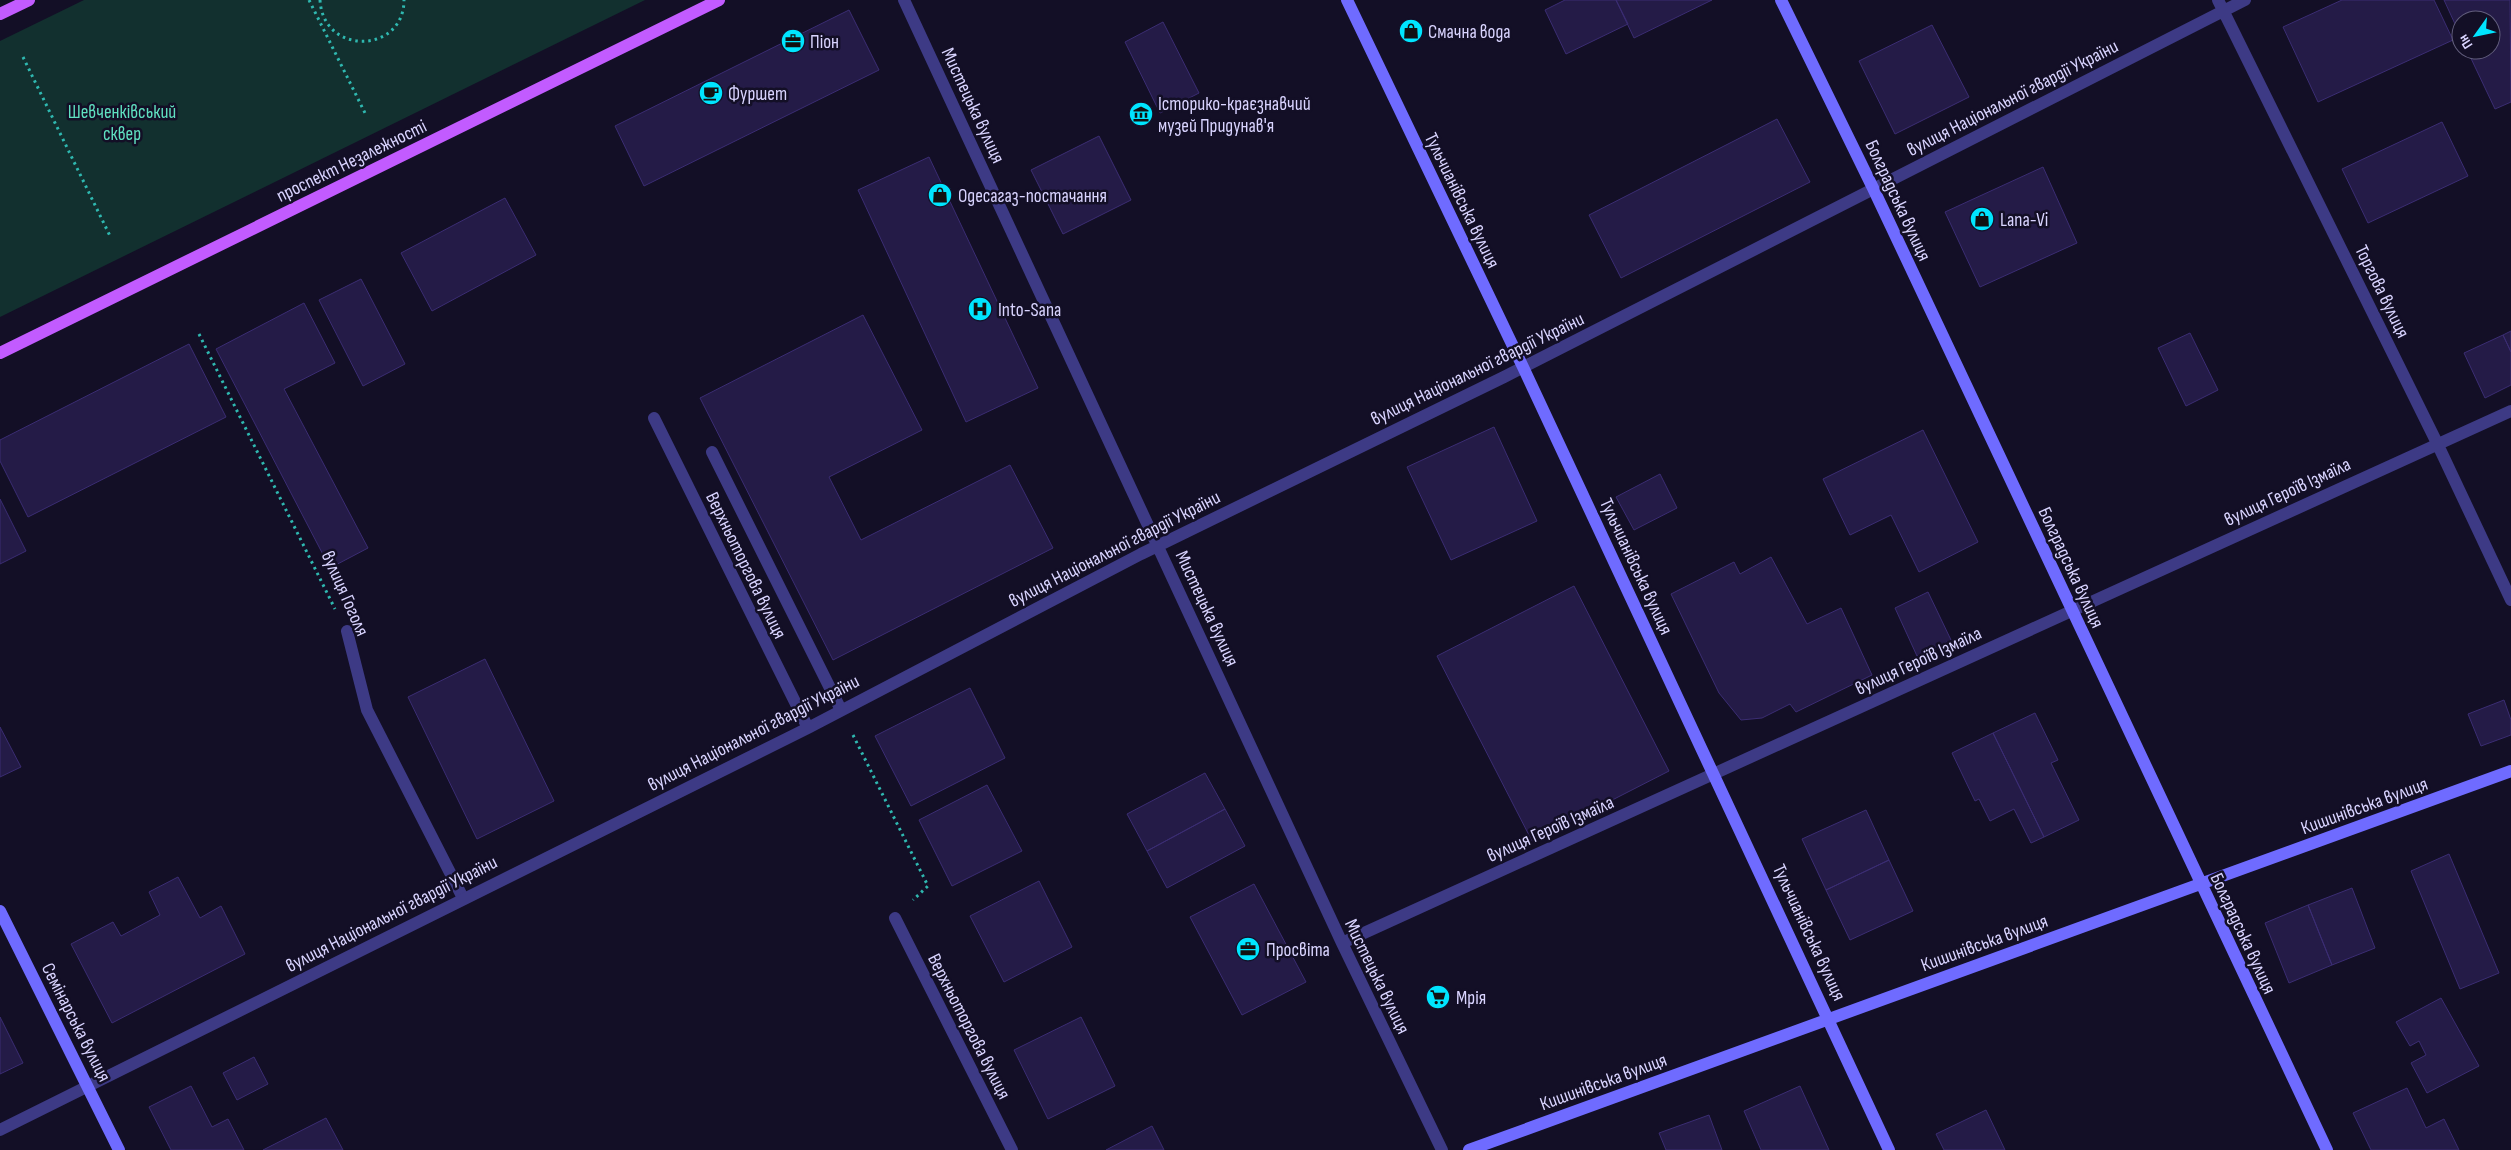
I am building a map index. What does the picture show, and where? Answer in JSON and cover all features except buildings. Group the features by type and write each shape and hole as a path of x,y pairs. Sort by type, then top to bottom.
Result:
{"main road":[{"path":"0,14 29,0"},
{"name":"проспект Незалежності","path":"0,353 719,0"},
{"name":"Тульчианівська вулиця","path":"1346,0 1523,367 1890,1150"},
{"name":"Болградська вулиця","path":"1782,0 1873,188 2327,1150"},
{"name":"Кишинівська вулиця","path":"1469,1150 1829,1017 2201,885 2511,771"},
{"name":"Семінарська вулиця","path":"0,911 119,1150"}],"street":[{"name":"Мистецька вулиця","path":"904,0 1159,545 1342,943 1442,1150"},
{"name":"вулиця Національної гвардії України","path":"0,1130 808,728 1159,545 1523,367 1873,188 2221,6 2245,0"},
{"name":"Торгова вулиця","path":"2221,6 2437,442 2511,600"},
{"name":"вулиця Героїв Ізмаїла","path":"1342,943 2437,442 2511,411"},
{"name":"Верхньоторгова вулиця","path":"654,418 808,728"},
{"path":"712,452 841,710"},
{"name":"вулиця Гоголя","path":"347,631 367,710 463,898"},
{"name":"Верхньоторгова вулиця","path":"895,918 1012,1150"}],"path":[{"path":"309,0 365,112"},
{"path":"320,0 324,18 330,27 348,40 359,42 370,42 390,32 402,14 404,0"},
{"path":"23,57 111,238"},
{"name":"вулиця Гоголя","path":"199,334 347,631"},
{"path":"841,710 928,886 895,918"}],"green space":[{"name":"Шевченківський сквер","path":"84,0 645,0 0,317 0,41"}],"place":[{"name":"Смачна вода","path":"1411,31"},
{"name":"Піон","path":"793,41"},
{"name":"Фуршет","path":"711,93"},
{"name":"Історико-краєзнавчий музей Придунав'я","path":"1141,114"},
{"name":"Одесагаз-постачання","path":"940,195"},
{"name":"Lana-Vi","path":"1982,219"},
{"name":"Into-Sana","path":"980,309"},
{"name":"Просвіта","path":"1248,949"},
{"name":"Мрія","path":"1438,997"}]}
